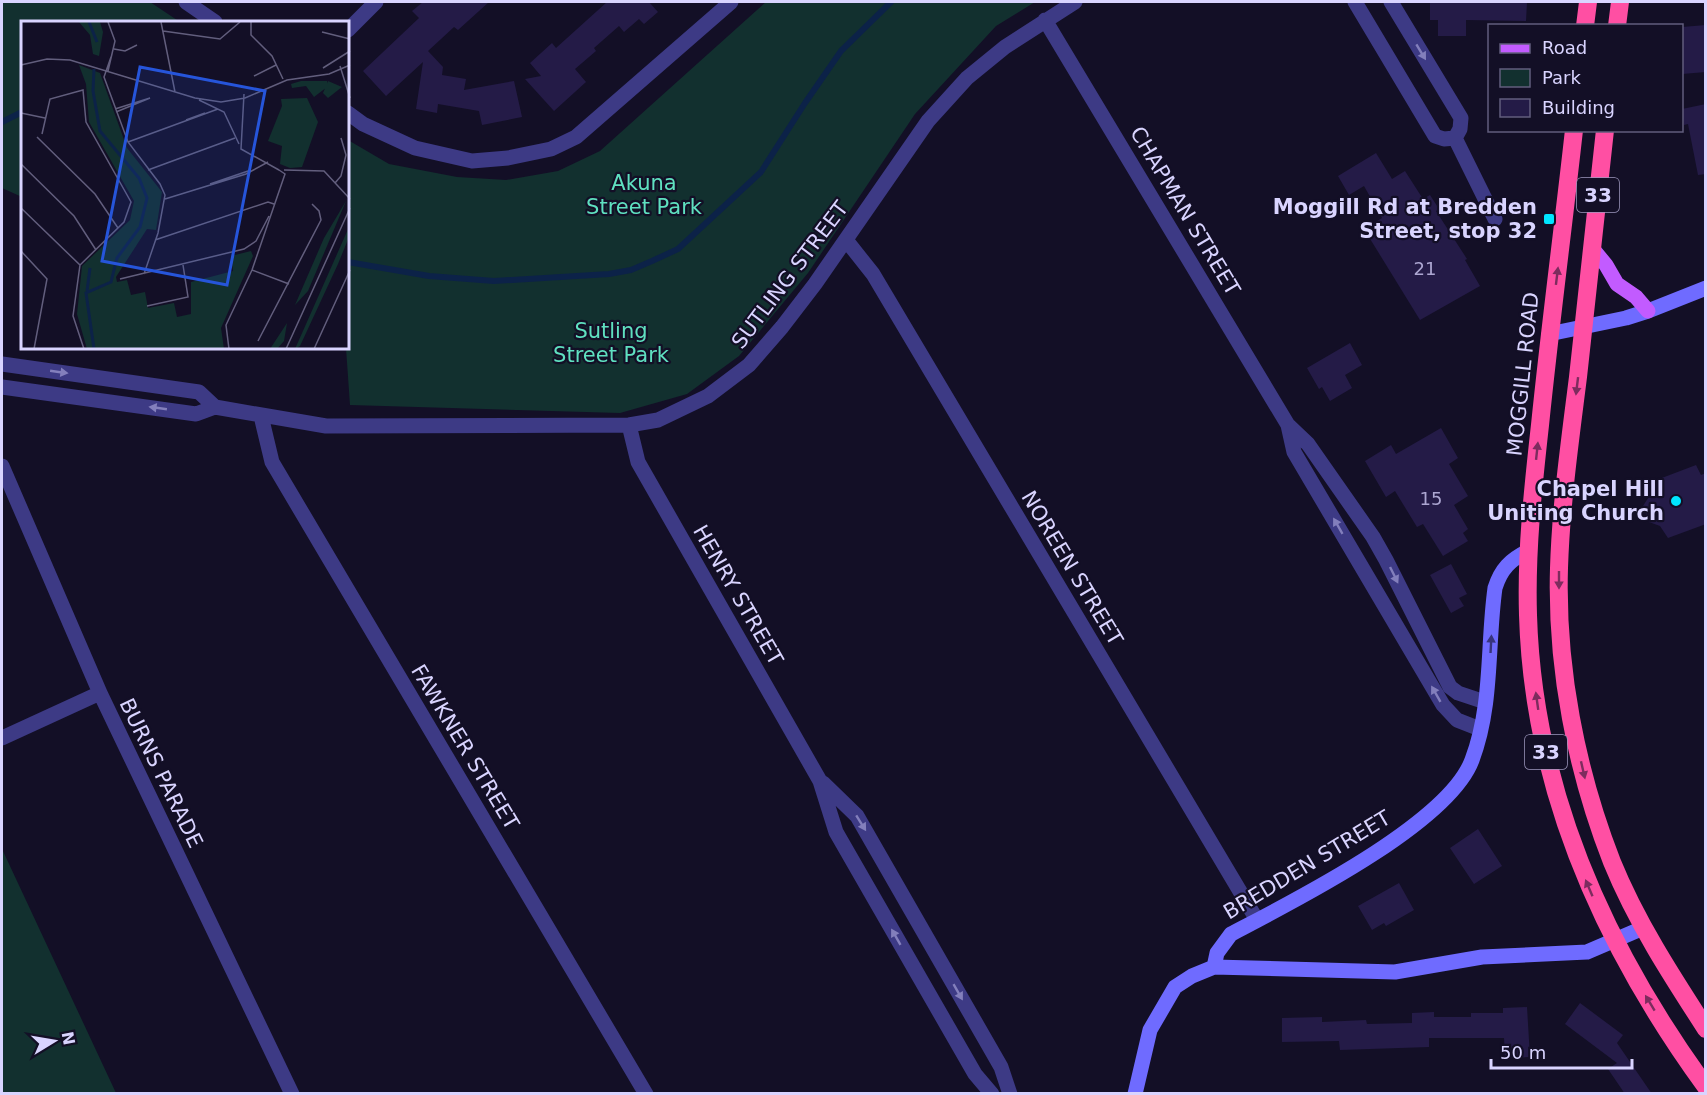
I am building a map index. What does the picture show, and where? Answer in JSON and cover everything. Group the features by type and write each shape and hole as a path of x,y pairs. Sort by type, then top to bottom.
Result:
{"highway":[{"path":"1585,24 1588,2"},
{"path":"1617,24 1620,2"},
{"name":"MOGGILL ROAD","path":"1574,132 1528,551 1530,648 1538,714 1547,757 1573,846 1596,905 1614,941 1662,1023 1706,1087"},
{"name":"33","path":"1605,132 1561,535 1559,599 1564,662 1569,702 1589,793 1612,861 1643,928 1706,1029"}],"main road":[{"path":"1592,248 1606,265 1617,284 1636,297 1648,311"},
{"path":"1550,334 1648,311 1706,288"},
{"name":"BREDDEN STREET","path":"1214,967 1217,953 1231,934 1377,852 1442,803 1458,786 1472,761 1480,729 1485,702 1495,588 1505,566 1513,558 1528,551"},
{"path":"1135,1094 1150,1030 1175,987 1192,976 1214,967 1395,972 1482,957 1581,953 1643,928"}],"street":[{"path":"186,2 214,21"},
{"path":"350,28 376,2"},
{"path":"350,114 363,124 415,148 472,161 508,158 551,149 576,137 731,2"},
{"name":"SUTLING STREET","path":"2,387 196,414 215,407 326,426 629,425 658,420 708,396 749,365 782,327 928,122 967,78 1005,46 1076,2"},
{"path":"1355,2 1435,135 1444,140 1455,138"},
{"path":"1390,2 1461,118 1460,129 1455,138"},
{"name":"CHAPMAN STREET","path":"1045,20 1288,425 1308,444 1373,537 1450,687 1458,693 1485,702"},
{"path":"1455,138 1495,219"},
{"name":"NOREEN STREET","path":"846,240 873,274 1257,920"},
{"name":"SUTLING STREET","path":"2,364 199,392 215,407"},
{"name":"FAWKNER STREET","path":"261,416 272,462 646,1094"},
{"name":"HENRY STREET","path":"629,425 638,462 820,781 836,832 975,1074 992,1094"},
{"name":"CHAPMAN STREET","path":"1288,425 1294,452 1443,705 1457,720 1480,729"},
{"name":"BURNS PARADE","path":"2,466 100,693 292,1094"},
{"path":"2,738 100,693"},
{"name":"HENRY STREET","path":"820,781 857,816 1001,1067 1010,1094"}],"green space":[{"path":"2,2 150,2 178,21 21,21 21,197 2,188"},
{"path":"766,2 1035,2 996,26 915,114 808,273 739,356 687,394 620,413 350,405 346,350 350,350 350,141 389,164 457,177 506,180 558,171 600,151"},
{"path":"2,849 116,1093 2,1093"}],"building":[{"path":"423,2 489,2 458,30 454,27 428,51 443,67 442,75 466,79 464,90 514,81 522,117 482,125 479,111 438,104 437,113 416,109 423,62 386,96 363,71 419,18 412,11"},
{"path":"607,2 649,2 658,12 644,24 639,19 624,32 619,26 594,48 596,51 575,69 586,82 554,111 525,79 541,76 530,63 552,43 556,48"},
{"path":"1430,2 1527,2 1526,21 1466,20 1466,36 1438,36 1438,20 1430,20"},
{"path":"1706,25 1706,72 1683,74 1683,27"},
{"path":"1706,104 1706,174 1698,175 1688,124 1684,125 1683,109"},
{"path":"1376,153 1392,179 1405,171 1423,199 1430,195 1439,209 1436,211 1467,259 1465,260 1480,286 1420,320 1364,229 1382,218 1364,186 1349,195 1338,176"},
{"path":"1350,343 1362,365 1345,375 1352,388 1330,401 1322,387 1319,389 1307,368"},
{"path":"1441,428 1458,458 1449,464 1468,496 1454,505 1468,529 1463,533 1468,541 1443,556 1423,524 1417,527 1395,491 1386,497 1365,461 1391,445 1396,454"},
{"name":"Chapel Hill Uniting Church","path":"1696,465 1701,475 1706,473 1706,524 1668,538 1660,526 1649,522 1643,506 1650,495 1646,484"},
{"path":"1451,564 1467,594 1459,598 1464,606 1451,613 1430,575"},
{"path":"1478,829 1502,866 1474,884 1450,848"},
{"path":"1399,883 1414,910 1386,926 1384,923 1372,930 1358,906"},
{"path":"1580,1003 1623,1035 1617,1043 1652,1094 1625,1094 1608,1069 1617,1063 1565,1024"},
{"path":"1527,1007 1530,1057 1505,1058 1504,1038 1429,1038 1429,1047 1340,1050 1339,1041 1282,1042 1282,1018 1322,1017 1322,1022 1366,1020 1367,1024 1412,1023 1412,1013 1434,1012 1434,1017 1471,1017 1471,1013 1503,1013 1503,1008"}],"waterway":[{"path":"350,262 429,276 494,281 609,274 631,270 678,249 761,172 841,51 891,2"},
{"path":"2,122 21,112"}],"place":[{"name":"Moggill Rd at Bredden Street, stop 32","path":"1549,219"},
{"name":"Chapel Hill Uniting Church","path":"1676,501"}],"park label":[{"name":"Akuna Street Park","path":"644,195"},
{"name":"Sutling Street Park","path":"611,343"}]}
